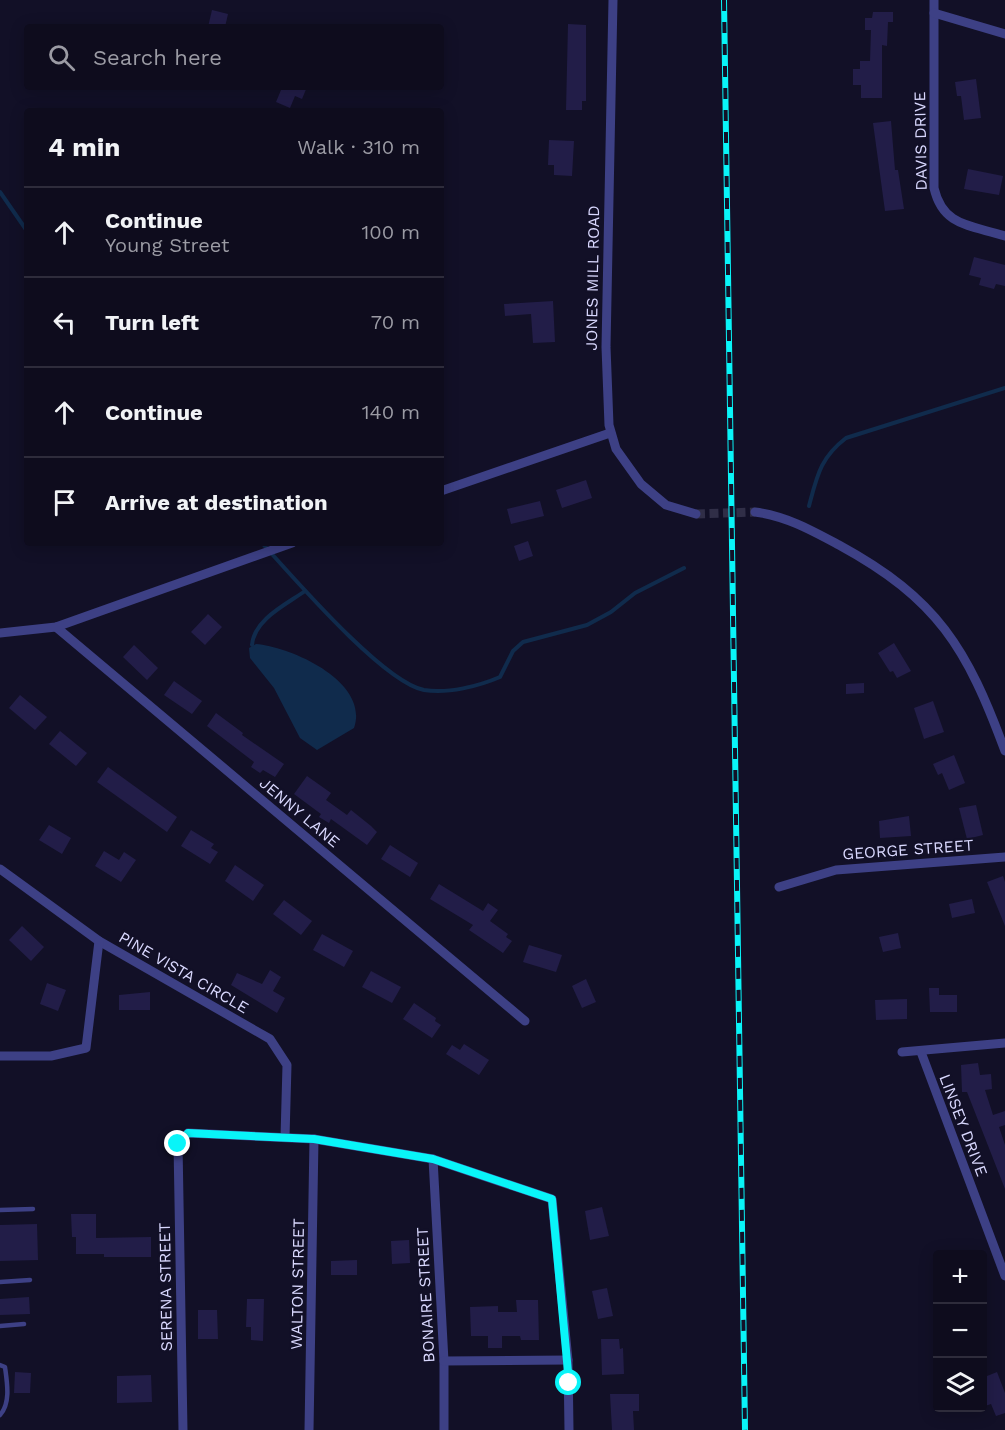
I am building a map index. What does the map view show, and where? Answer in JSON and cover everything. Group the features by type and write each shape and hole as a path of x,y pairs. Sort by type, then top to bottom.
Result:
{"street":[{"name":"JONES MILL ROAD","path":"613,0 606,347 610,433 626,466 649,492 675,509 696,514"},
{"name":"DAVIS DRIVE","path":"934,0 934,188 937,202 942,211 952,219 1005,236"},
{"path":"934,12 1005,34"},
{"path":"444,490 610,433"},
{"path":"755,512 786,518 806,527 864,559 921,601 956,643 987,702 1005,752"},
{"path":"0,633 56,627 284,546"},
{"name":"JENNY LANE","path":"56,627 525,1021"},
{"name":"GEORGE STREET","path":"779,887 836,870 1005,856"},
{"name":"PINE VISTA CIRCLE","path":"0,869 99,941 270,1039 286,1065 285,1137"},
{"path":"0,1056 51,1056 86,1048 99,941"},
{"path":"902,1052 1005,1043"},
{"name":"LINSEY DRIVE","path":"921,1052 1005,1276"},
{"name":"SERENA STREET","path":"183,1430 178,1144 188,1133 285,1137"},
{"path":"285,1137 314,1139 433,1159 552,1199 568,1360 569,1430"},
{"name":"WALTON STREET","path":"309,1430 314,1139"},
{"name":"BONAIRE STREET","path":"433,1159 444,1361 444,1430"},
{"path":"444,1361 568,1360"}],"lane":[{"path":"0,1210 33,1209"},
{"path":"0,1282 30,1280"},
{"path":"0,1326 24,1324"},
{"path":"0,1365 5,1367 8,1390 4,1410 0,1415"}],"water":[{"path":"256,644 289,652 307,660 340,682 350,696 356,711 354,728 317,750 300,738 274,688 250,658 249,648"}],"building":[{"path":"212,10 228,14 226,24 209,24"},
{"path":"873,12 893,12 893,22 888,22 887,46 882,45 882,98 861,98 861,85 853,85 853,69 860,69 860,61 870,61 871,30 865,30 865,18 872,18"},
{"path":"568,24 586,25 586,101 582,101 582,110 566,110"},
{"path":"976,79 981,118 964,120 961,96 957,96 955,82"},
{"path":"281,90 306,90 302,99 295,96 290,108 276,102"},
{"path":"891,121 895,170 898,170 904,209 885,211 873,123"},
{"path":"549,140 574,141 572,176 554,175 554,165 548,165"},
{"path":"968,169 1003,176 999,195 964,189"},
{"path":"974,257 1005,265 1005,286 996,284 994,289 979,285 981,278 969,275"},
{"path":"553,301 555,342 533,343 531,314 505,316 504,304"},
{"path":"586,480 592,498 562,508 556,490"},
{"path":"540,501 544,516 511,524 507,509"},
{"path":"528,541 533,556 519,561 514,546"},
{"path":"208,614 222,627 205,645 191,632"},
{"path":"894,643 911,671 897,678 893,671 890,672 878,653"},
{"path":"134,645 158,668 147,680 123,657"},
{"path":"174,681 202,701 192,714 164,695"},
{"path":"864,683 864,693 846,694 846,684"},
{"path":"20,695 47,717 35,730 9,708"},
{"path":"933,701 944,732 924,739 914,708"},
{"path":"216,713 243,733 242,735 284,764 275,777 263,770 260,773 251,767 254,762 207,726"},
{"path":"60,731 87,753 76,766 49,744"},
{"path":"954,755 965,783 949,790 942,773 938,775 933,764"},
{"path":"108,767 177,817 167,832 97,782"},
{"path":"307,776 331,793 326,800 347,815 351,810 377,832 367,845 331,819 329,823 319,817 321,814 294,794"},
{"path":"976,805 983,835 967,839 959,808"},
{"path":"909,816 911,836 880,838 879,821"},
{"path":"49,825 71,838 62,854 39,840"},
{"path":"191,830 214,844 211,848 218,852 210,864 181,846"},
{"path":"390,845 418,863 410,877 381,859"},
{"path":"104,851 119,860 124,852 136,860 121,882 95,866"},
{"path":"235,865 264,885 253,901 225,881"},
{"path":"1003,876 1005,882 1005,926 987,882"},
{"path":"439,884 483,911 488,903 498,910 490,921 508,934 506,937 512,941 503,953 469,930 473,925 430,899"},
{"path":"972,899 975,913 952,918 949,904"},
{"path":"284,900 312,921 301,935 273,914"},
{"path":"22,926 44,947 31,961 9,940"},
{"path":"898,933 901,948 883,952 879,937"},
{"path":"322,934 353,951 344,967 313,950"},
{"path":"529,945 562,955 556,972 523,962"},
{"path":"270,970 281,977 273,991 285,998 277,1013 231,985 237,973 262,984"},
{"path":"371,971 401,987 392,1003 362,987"},
{"path":"586,979 596,1002 582,1008 572,986"},
{"path":"47,983 66,990 58,1011 40,1004"},
{"path":"929,988 939,988 939,995 957,995 957,1012 930,1012"},
{"path":"150,992 150,1010 119,1010 119,995"},
{"path":"907,999 907,1019 876,1020 875,1000"},
{"path":"414,1003 436,1018 435,1021 441,1025 432,1038 403,1019"},
{"path":"464,1044 489,1060 479,1075 446,1054 452,1045 460,1050"},
{"path":"978,1063 980,1075 991,1074 992,1089 985,1090 993,1115 1005,1111 1005,1125 999,1127 1005,1145 1005,1189 967,1092 962,1092 961,1065"},
{"path":"602,1207 609,1236 590,1240 585,1211"},
{"path":"71,1214 96,1214 96,1238 151,1237 151,1257 104,1257 104,1254 76,1254 76,1237 72,1237"},
{"path":"37,1224 38,1260 0,1261 0,1225"},
{"path":"409,1240 410,1263 392,1264 391,1241"},
{"path":"357,1260 357,1275 331,1275 331,1261"},
{"path":"607,1288 613,1316 598,1319 592,1291"},
{"path":"29,1297 30,1314 0,1315 0,1299"},
{"path":"247,1299 264,1299 263,1341 251,1340 251,1327 246,1327"},
{"path":"516,1300 538,1300 539,1340 521,1340 520,1336 502,1336 502,1348 488,1348 488,1336 471,1336 470,1307 498,1306 498,1312 517,1312"},
{"path":"198,1310 217,1310 218,1339 198,1339"},
{"path":"601,1339 619,1339 620,1349 623,1348 624,1374 602,1375"},
{"path":"15,1372 31,1373 30,1393 14,1393"},
{"path":"997,1372 1005,1393 1005,1413 996,1416 991,1404 987,1405 987,1376"},
{"path":"151,1375 152,1402 117,1403 117,1376"},
{"path":"610,1394 639,1394 639,1411 633,1411 634,1430 612,1430"}],"waterway":[{"path":"0,192 24,227"},
{"path":"809,506 817,477 825,460 846,438 1005,388"},
{"path":"265,546 363,649 407,683 433,691 463,688 500,677 513,651 523,642 587,625 611,612 635,593 684,568"},
{"path":"252,645 254,636 265,620 305,591"}],"tunnel":[{"path":"696,514 755,512"}],"railway":[{"path":"724,0 745,1430"}],"route":[{"path":"178,1144 188,1133 314,1139 433,1159 552,1199 569,1383"}]}
